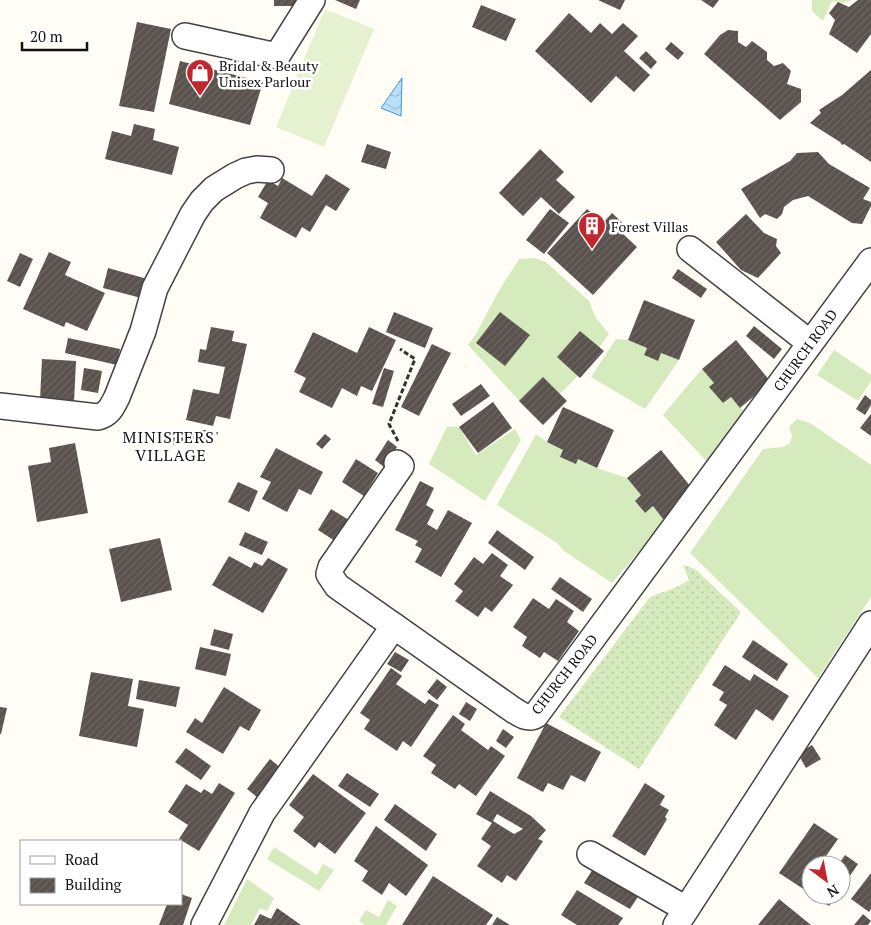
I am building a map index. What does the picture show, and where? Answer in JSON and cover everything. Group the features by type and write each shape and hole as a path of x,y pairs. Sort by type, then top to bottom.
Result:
{"street":[{"path":"185,36 277,56 312,0"},
{"path":"0,406 98,417 108,412 117,397 143,331 155,288 193,214 214,189 235,176 257,169 271,170"},
{"path":"690,249 810,343"},
{"name":"CHURCH ROAD","path":"394,626 509,707 527,717 532,718 536,715 871,260"},
{"path":"204,925 262,813 394,626 337,586 330,574 331,567 399,465"},
{"path":"590,854 681,917 871,624"}],"path":[{"path":"399,465 405,454 389,424 415,359 400,349"}],"green space":[{"path":"812,0 852,0 843,3 832,1 823,21 812,11"},
{"path":"325,9 374,29 324,147 276,127"},
{"path":"535,258 546,262 589,301 596,318 609,334 578,376 535,418 468,345 519,259"},
{"path":"616,339 628,340 647,348 644,355 657,361 661,353 679,360 645,409 591,377"},
{"path":"834,350 871,375 871,381 858,401 817,375"},
{"path":"702,369 714,383 710,388 723,403 731,397 740,408 751,413 713,468 663,415"},
{"path":"797,419 810,423 871,465 871,597 818,678 690,553 763,449 783,447 790,443 792,435 789,427"},
{"path":"447,427 459,427 476,455 515,429 521,440 485,501 429,464"},
{"path":"536,434 563,450 560,457 576,464 578,459 597,468 627,478 641,495 635,501 644,513 653,506 665,521 612,583 564,551 557,543 497,505"},
{"path":"683,565 695,569 741,612 639,769 559,717 650,597 677,587 689,580"},
{"path":"274,847 317,875 323,864 334,870 319,891 267,859"},
{"path":"247,879 274,898 267,911 260,908 251,925 224,925"},
{"path":"388,900 397,906 386,925 365,925 359,921 366,910 379,917"}],"water":[{"path":"402,78 401,116 381,108"}],"building":[{"path":"274,0 299,0 299,6 274,6"},
{"path":"335,0 360,0 356,9"},
{"path":"598,0 625,0 620,10"},
{"path":"701,0 719,0 713,8"},
{"path":"858,0 871,0 871,34 857,53 829,34 835,20 829,13 838,2 849,7"},
{"path":"481,5 516,19 506,41 472,27"},
{"path":"569,13 591,33 600,23 612,34 623,23 638,36 624,51 650,75 634,92 616,76 591,103 535,51"},
{"path":"137,22 171,29 154,112 119,106"},
{"path":"728,30 738,31 738,42 746,47 752,41 767,52 767,60 774,66 783,63 791,71 787,84 801,89 801,102 780,120 704,54 720,35"},
{"path":"671,42 684,53 678,60 665,49"},
{"path":"646,51 657,62 651,69 639,58"},
{"path":"180,61 263,82 250,125 169,104"},
{"path":"871,70 871,162 810,123 821,113 819,110 842,95"},
{"path":"134,124 155,129 153,140 179,147 172,175 105,159 112,131 131,136"},
{"path":"367,144 391,152 386,169 361,162"},
{"path":"540,149 564,172 556,180 575,197 559,214 541,197 523,216 499,193"},
{"path":"818,152 829,164 870,188 863,199 871,202 871,206 862,224 852,223 808,196 793,200 784,207 782,214 777,219 765,214 760,218 741,189 790,161 797,153"},
{"path":"326,174 350,189 336,211 326,205 310,232 302,227 296,238 260,218 268,203 258,197 268,180 278,186 282,178 312,196"},
{"path":"550,209 569,223 544,254 526,240"},
{"name":"Forest Villas","path":"587,209 603,223 612,213 626,226 621,232 637,247 593,295 547,253"},
{"path":"746,214 764,233 777,239 776,246 781,253 758,278 741,270 716,242"},
{"path":"49,252 71,262 65,275 105,293 87,331 66,322 64,327 23,309"},
{"path":"20,253 33,259 20,287 7,281"},
{"path":"108,268 151,280 145,299 103,288"},
{"path":"678,269 707,289 701,298 672,278"},
{"path":"644,300 695,320 679,360 661,353 658,361 644,355 647,348 628,340"},
{"path":"394,312 433,328 425,348 386,332"},
{"path":"500,312 530,335 505,366 476,343"},
{"path":"754,326 782,349 774,359 746,336"},
{"path":"211,327 234,331 232,341 247,344 230,419 216,416 213,426 186,420 193,389 219,394 225,367 198,362 200,349 206,350"},
{"path":"369,327 396,340 372,391 361,386 357,396 342,388 332,408 299,392 306,378 294,372 313,332 357,353"},
{"path":"580,331 604,351 580,378 557,357"},
{"path":"68,338 120,349 117,365 65,353"},
{"path":"736,340 771,382 740,408 731,397 723,403 709,387 714,383 702,369"},
{"path":"432,344 451,353 419,416 401,407"},
{"path":"42,359 76,361 74,402 40,400"},
{"path":"84,368 102,371 98,393 81,390"},
{"path":"384,368 394,371 383,407 372,404"},
{"path":"543,377 567,401 543,425 519,401"},
{"path":"481,384 490,396 461,416 452,404"},
{"path":"865,395 871,400 871,405 865,415 856,409"},
{"path":"493,402 512,428 478,453 459,427"},
{"path":"563,407 614,430 597,468 578,459 576,464 560,457 563,450 547,442"},
{"path":"871,414 871,436 860,428"},
{"path":"206,430 206,443 173,445 173,431"},
{"path":"325,434 331,439 322,449 316,444"},
{"path":"388,440 397,447 384,467 375,460"},
{"path":"75,443 88,513 37,522 28,466 51,462 49,448"},
{"path":"276,448 323,472 311,495 299,489 287,512 262,499 271,482 260,477"},
{"path":"661,450 695,492 663,519 653,506 645,513 635,501 641,495 627,478"},
{"path":"356,459 378,473 364,496 342,482"},
{"path":"420,481 434,488 426,505 434,510 427,524 437,530 448,510 472,523 441,577 415,562 422,549 415,545 418,541 395,530"},
{"path":"238,482 258,491 249,512 228,502"},
{"path":"331,509 349,520 335,541 318,530"},
{"path":"497,530 534,557 525,570 488,543"},
{"path":"245,532 268,542 262,555 239,545"},
{"path":"160,538 172,590 121,602 109,549"},
{"path":"492,553 508,565 500,576 513,585 492,612 485,607 478,617 455,601 463,591 454,584 474,557 483,564"},
{"path":"229,556 251,568 254,562 262,566 268,558 288,569 263,613 212,585"},
{"path":"560,577 592,599 583,612 551,589"},
{"path":"533,598 549,609 556,599 574,611 567,622 579,631 558,661 544,652 540,658 522,646 527,637 513,627"},
{"path":"214,629 233,634 229,650 210,645"},
{"path":"753,640 788,664 777,681 742,657"},
{"path":"200,647 231,654 226,676 195,669"},
{"path":"395,652 409,660 401,672 387,664"},
{"path":"725,665 750,681 754,674 789,696 773,721 756,709 736,740 714,725 727,705 719,700 724,692 712,685"},
{"path":"391,668 402,676 396,684 425,704 429,699 439,705 411,747 403,741 397,751 364,729 370,720 360,713"},
{"path":"91,672 133,679 128,706 144,709 137,747 79,736"},
{"path":"437,679 447,687 437,700 427,692"},
{"path":"139,680 180,687 176,707 136,699"},
{"path":"224,687 261,710 249,731 240,726 223,754 186,732 195,718 202,723"},
{"path":"466,702 477,709 470,721 459,714"},
{"path":"0,707 7,708 1,734 0,734"},
{"path":"453,715 465,724 461,730 488,750 491,746 505,756 476,796 459,784 455,789 431,773 436,765 423,756"},
{"path":"546,723 601,752 585,782 571,775 563,790 548,783 543,792 517,778"},
{"path":"503,729 514,737 506,748 496,741"},
{"path":"812,745 821,759 806,768 798,754"},
{"path":"186,748 211,766 201,780 175,762"},
{"path":"270,759 281,768 258,798 247,789"},
{"path":"347,773 379,794 370,807 338,786"},
{"path":"313,774 366,813 335,854 319,842 315,848 293,831 304,817 289,805"},
{"path":"219,783 235,793 199,851 179,839 188,825 168,812 186,784 201,793 204,789 212,794"},
{"path":"645,783 665,796 660,805 669,810 665,817 667,819 645,856 612,836"},
{"path":"490,791 531,816 546,830 538,839 543,841 516,881 507,875 502,883 477,866 491,846 481,839 492,823 476,814","holes":["497,814 523,829 514,834 493,821"]},
{"path":"395,804 437,834 426,851 384,820"},
{"path":"814,823 838,839 827,855 801,855 801,887 779,873"},
{"path":"376,826 428,865 406,896 389,883 382,895 362,881 368,871 354,861"},
{"path":"851,859 858,864 851,874"},
{"path":"593,869 639,895 630,909 584,883"},
{"path":"871,873 871,909 869,912 851,899"},
{"path":"433,876 493,915 486,925 402,925"},
{"path":"577,890 623,918 618,925 577,925 561,915"},
{"path":"182,894 192,898 183,925 159,925 167,905 182,905"},
{"path":"779,899 811,925 758,925"},
{"path":"277,908 301,925 254,925 260,914 271,919"},
{"path":"863,914 871,921 868,925 854,925"},
{"path":"497,917 510,925 492,925"}],"place":[{"name":"Bridal & Beauty Unisex Parlour","path":"200,97"},
{"name":"Forest Villas","path":"592,250"}],"district":[{"name":"MINISTERS' VILLAGE","path":"171,446"}]}
